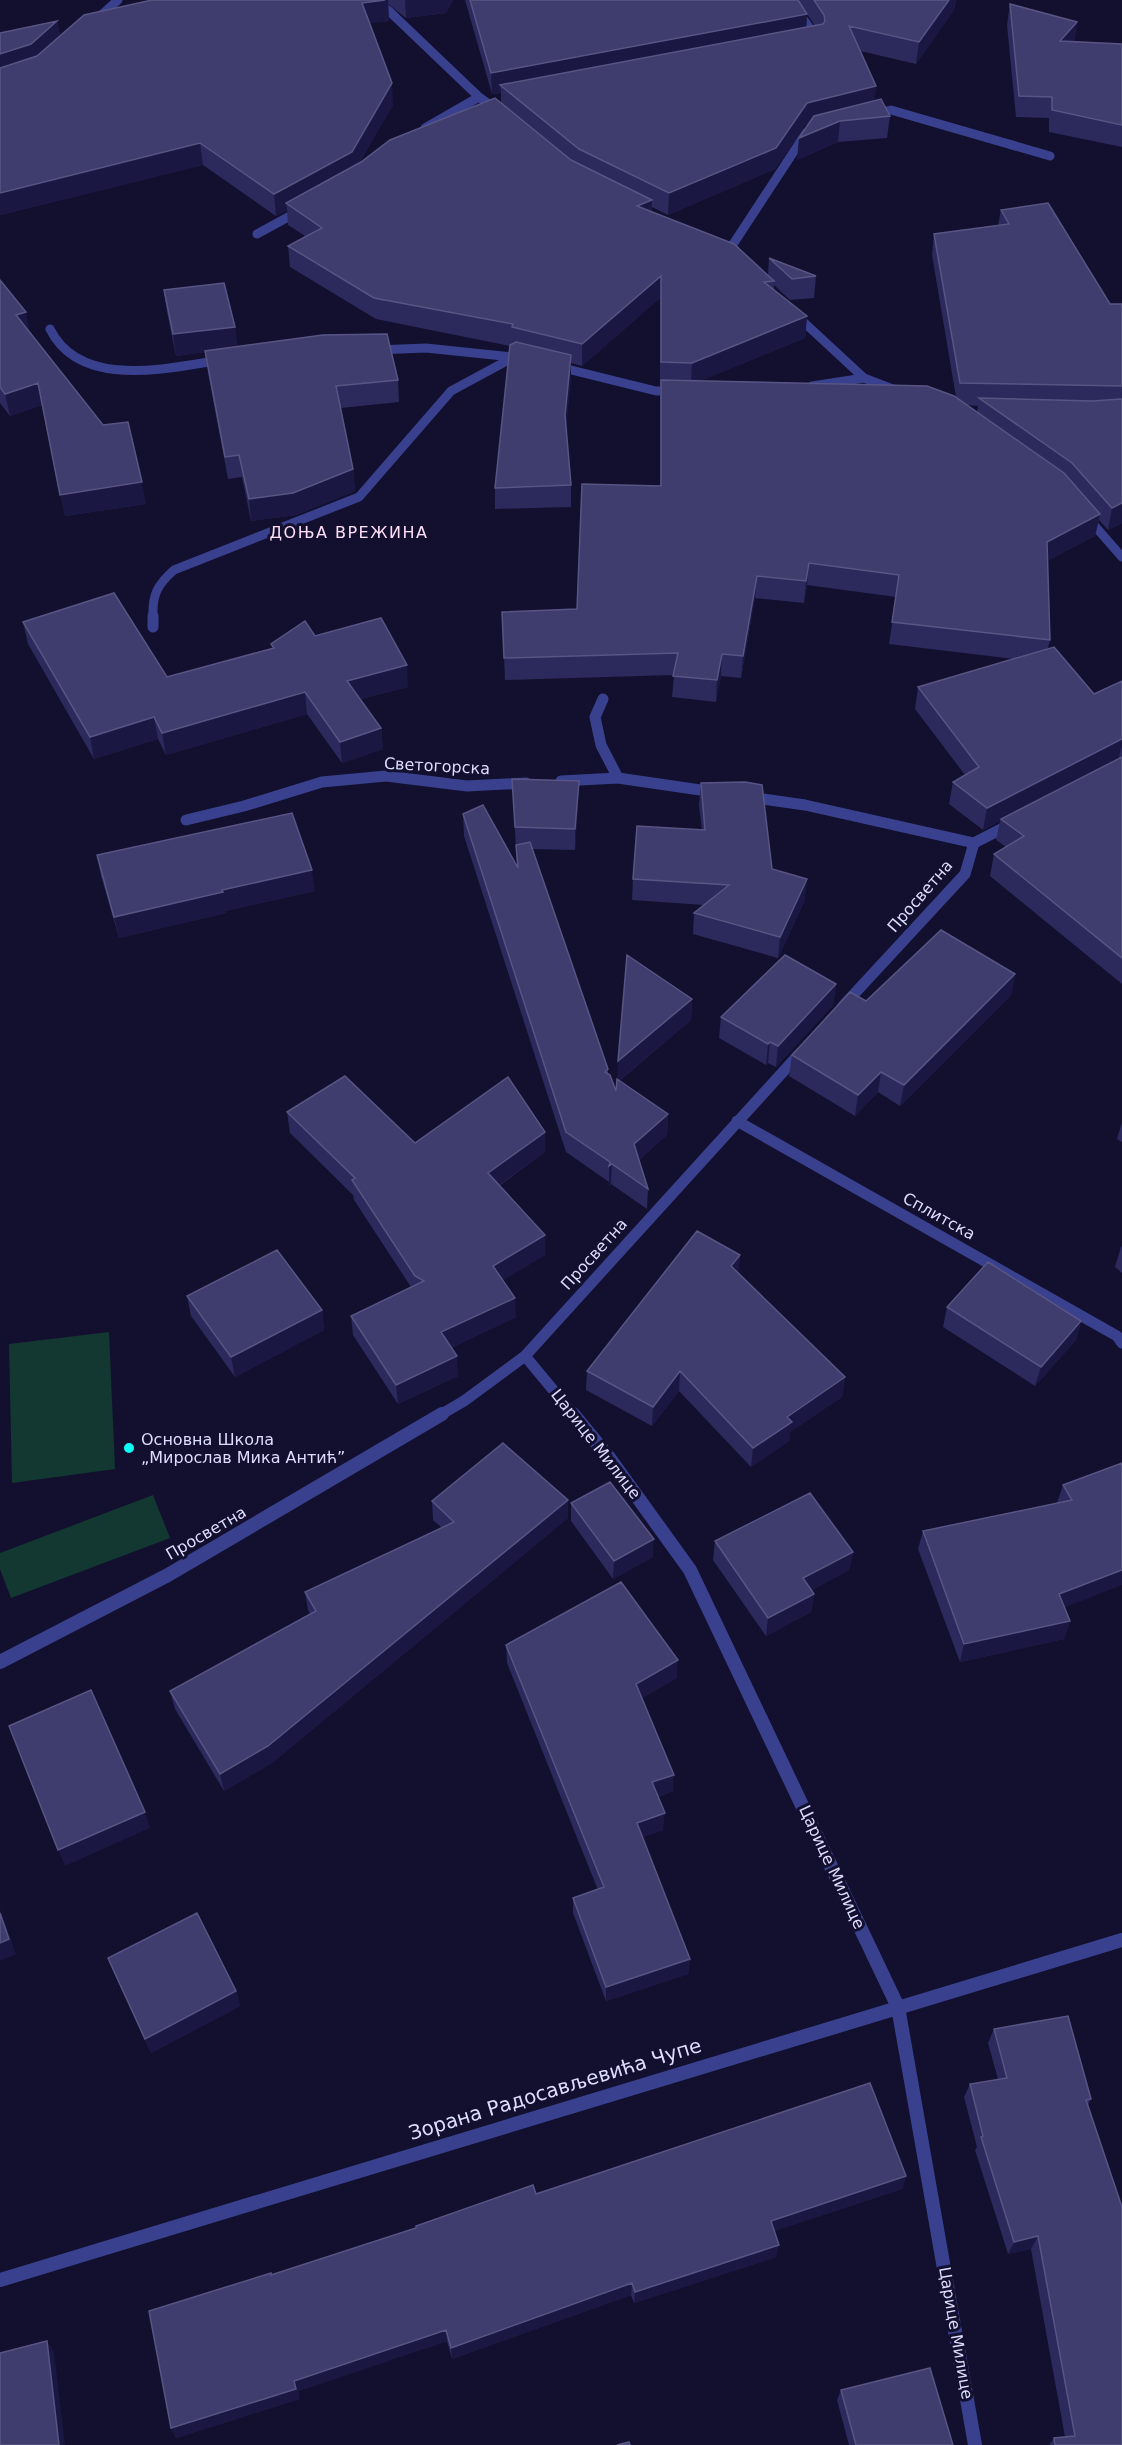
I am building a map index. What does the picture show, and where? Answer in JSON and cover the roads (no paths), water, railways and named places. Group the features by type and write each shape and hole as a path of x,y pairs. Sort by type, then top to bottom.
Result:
{"street":[{"path":"92,24 118,0"},
{"path":"373,0 389,11 483,100 505,117"},
{"path":"790,0 817,40 805,42"},
{"path":"414,135 483,100 499,100"},
{"path":"860,118 891,110 1050,156"},
{"path":"728,252 808,130 818,128"},
{"path":"257,234 308,206"},
{"path":"718,247 736,259"},
{"path":"792,311 864,378 909,395"},
{"path":"50,329 62,348 82,360 109,369 148,369 230,359"},
{"path":"369,350 426,348 515,356 537,362"},
{"path":"153,627 152,594 158,583 174,570 359,497 451,391 515,356"},
{"path":"547,364 656,391 690,391"},
{"path":"806,387 864,378"},
{"path":"1078,507 1122,557"},
{"path":"603,699 596,717 601,744 618,778"},
{"name":"Светогорска","path":"186,820 244,806 322,782 386,776 467,786 618,778 723,793"},
{"path":"735,795 805,805 974,843 1027,816"},
{"name":"Просветна","path":"831,1019 965,874 974,843"},
{"name":"Просветна","path":"0,1662 168,1575 464,1401 525,1356 808,1044"},
{"name":"Сплитска","path":"737,1121 1117,1335 1122,1343"},
{"name":"Царице Милице","path":"525,1356 610,1459 690,1570 898,2007 975,2445"},
{"name":"Зорана Радосављевића Чупе","path":"0,2280 1122,1940"}],"place":[{"name":"Основна Школа „Мирослав Мика Антић”","path":"129,1448"}],"district":[{"name":"ДОЊА ВРЕЖИНА","path":"349,532"}]}
